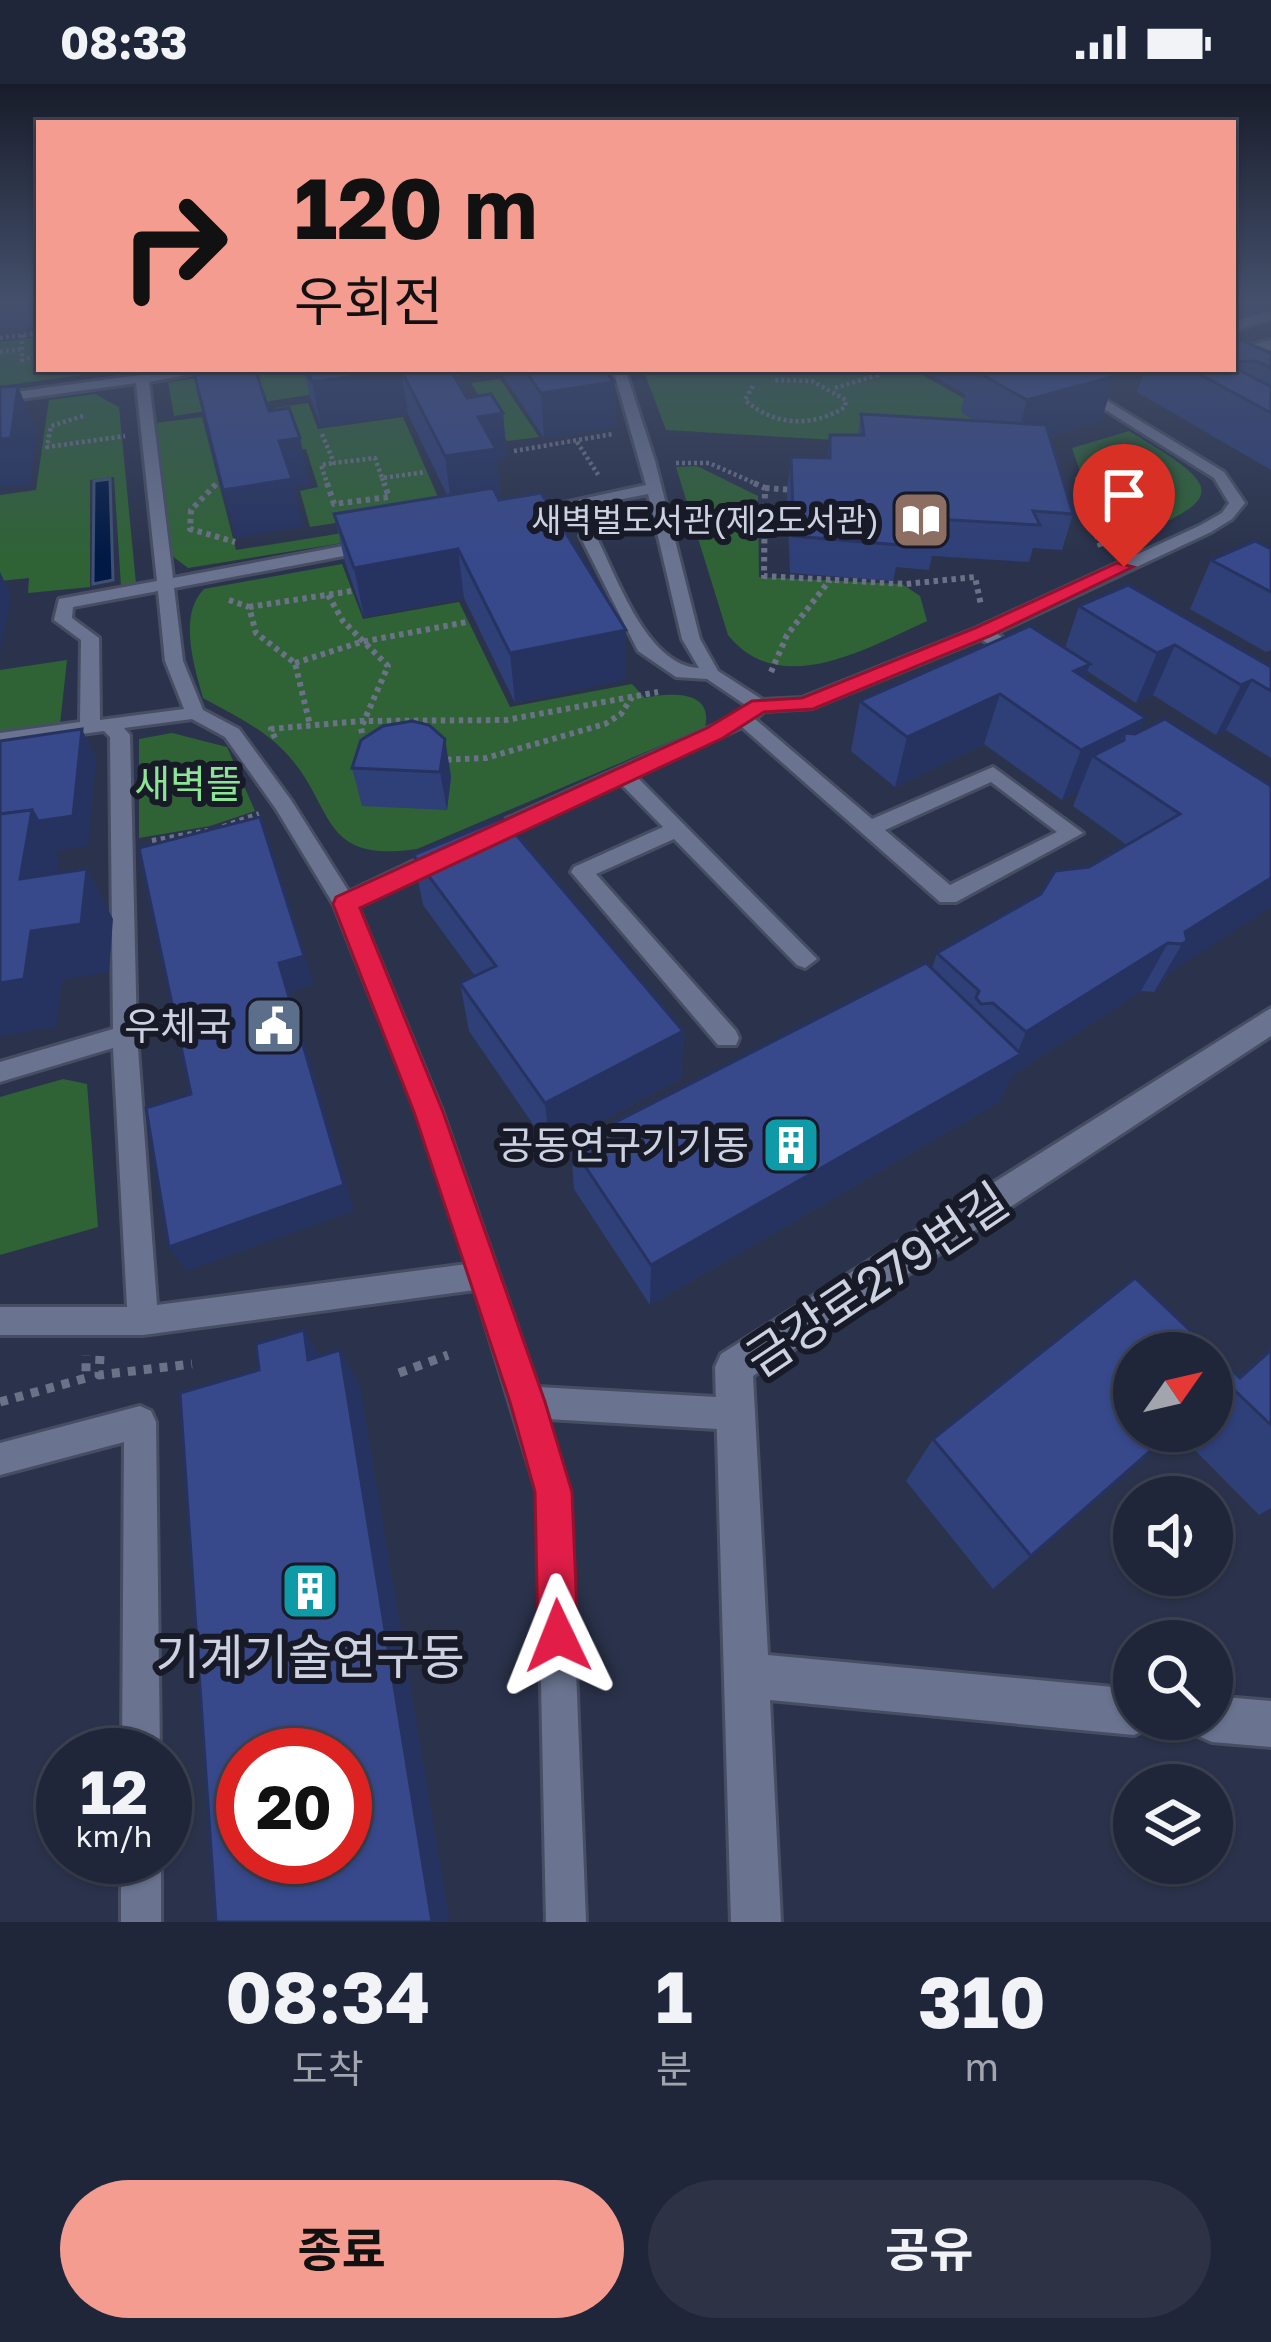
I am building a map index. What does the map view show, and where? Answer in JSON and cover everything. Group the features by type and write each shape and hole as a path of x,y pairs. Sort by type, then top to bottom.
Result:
{"street":[{"name":"금강로279번길","path":"756,1922 734,1367 1271,1020"},
{"path":"749,1676 1113,1710"},
{"path":"1233,1721 1271,1724"}],"lane":[{"path":"9,415 6,397 98,385"},
{"path":"143,385 174,661 195,713"},
{"path":"624,385 691,639 711,674 871,828 948,896 1072,833 993,773 871,828"},
{"path":"345,904 751,712 805,704 1227,516 1237,502 1219,475 1070,385"},
{"path":"1046,389 1073,387"},
{"path":"500,518 654,488"},
{"path":"588,536 644,647 682,673 711,674"},
{"path":"100,727 90,638 63,620 64,603 393,542"},
{"path":"983,622 1038,669"},
{"path":"0,739 195,713 232,733 284,805 345,904 429,1112 554,1492 566,1922"},
{"path":"100,727 120,735 125,1035 143,1321"},
{"path":"622,774 805,959"},
{"path":"677,829 582,872 727,1038"},
{"path":"0,1072 125,1035"},
{"path":"0,1321 143,1321 481,1276"},
{"path":"528,1402 734,1414"},
{"path":"0,1459 140,1422 140,1728"},
{"path":"141,1884 141,1922"}],"path":[{"path":"754,386 745,400 754,411 798,422 839,412 846,400 835,388 824,385"},
{"path":"835,388 846,385"},
{"path":"87,415 51,426 47,447 127,436"},
{"path":"514,451 638,429"},
{"path":"322,434 334,463"},
{"path":"577,442 606,486"},
{"path":"389,497 334,505 321,465 375,458 395,513"},
{"path":"670,462 709,463 766,488 802,490"},
{"path":"382,478 426,472"},
{"path":"1077,477 1101,548"},
{"path":"216,484 191,510 190,529 220,541 253,543"},
{"path":"766,488 764,575 906,584 975,577 983,622"},
{"path":"771,672 787,635 830,580"},
{"path":"238,603 249,607 352,591"},
{"path":"328,595 362,642 388,666 359,736 376,758"},
{"path":"249,607 256,633 295,663 310,725"},
{"path":"295,663 362,642 467,622"},
{"path":"279,748 271,729 506,720 674,689"},
{"path":"436,760 486,758 605,724 621,714 632,697"},
{"path":"417,737 422,721"},
{"path":"133,844 216,830 261,813"},
{"path":"102,1332 99,1375 192,1364"},
{"path":"0,1402 86,1378 86,1335"},
{"path":"399,1373 448,1355"}],"green space":[{"path":"168,385 401,385 350,393 347,389 174,416"},
{"path":"472,385 504,385 539,437 507,441"},
{"path":"649,385 940,385 978,406 1007,450 666,430"},
{"path":"95,394 119,407 136,584 121,586 114,477 90,480 90,587 28,593 29,578 0,581 0,495 36,490 49,400"},
{"path":"308,403 318,429 403,417 442,506 310,527 300,491 318,487 306,449 286,452 274,408"},
{"path":"202,417 236,550 368,529 373,538 188,568 167,552 155,423"},
{"path":"1129,431 1184,467 1198,480 1201,492 1196,503 1180,514 1120,542 1100,531 1072,448"},
{"path":"697,466 758,496 759,577 902,584 920,596 927,621 824,662 773,664 749,654 728,635 676,467"},
{"path":"342,564 363,619 459,602 510,707 632,684 645,698 676,695 696,700 706,715 705,727 417,849 361,847 332,825 282,749 203,698 190,641 192,612 204,589"},
{"path":"67,660 60,724 0,733 0,670"},
{"name":"새벽뜰","path":"172,733 227,747 255,811 210,826 139,838 139,739"},
{"path":"63,1079 87,1084 98,1227 0,1255 0,1097"}],"water":[{"path":"110,479 113,580 93,584 94,481"}],"building":[{"path":"197,385 260,385 269,411 289,408 300,438 279,441 292,479 223,490"},
{"path":"409,385 459,385 467,398 491,394 503,413 478,417 496,449 445,456"},
{"path":"535,385 596,385 541,393"},
{"path":"1000,385 1083,385 1027,400"},
{"path":"1219,385 1271,387 1271,413"},
{"path":"18,386 11,438 0,439 0,387"},
{"name":"새벽벌도서관(제2도서관)","path":"861,414 1046,425 1073,514 1033,511 1040,525 935,519 937,533 895,530 900,545 794,536 791,457 830,458 830,435 864,435"},
{"path":"493,488 499,500 541,493 626,630 510,653 458,549 354,568 334,514"},
{"path":"1255,541 1271,549 1271,592 1211,560"},
{"path":"1128,585 1271,667 1271,691 1252,680 1241,685 1175,645 1157,653 1079,606"},
{"path":"1030,626 1090,664 1074,671 1146,718 1081,750 1000,694 907,737 860,701"},
{"path":"1165,719 1271,786 1271,878 1185,932 1187,941 1168,943 1026,1032 993,1003 981,1004 976,998 979,991 937,953 1041,894 1055,871 1089,867 1180,814 1093,756 1124,740 1124,733 1135,734"},
{"path":"412,721 429,725 445,739 440,772 352,768 361,740 383,726"},
{"path":"82,729 73,816 38,821 32,810 0,814 0,741"},
{"path":"32,810 20,879 87,869 81,924 31,931 24,979 0,983 0,814"},
{"path":"260,817 304,956 279,963 344,1185 169,1247 146,1108 191,1094 139,848"},
{"path":"502,818 683,1031 545,1103 460,983 496,966 413,855"},
{"name":"공동연구기기동","path":"926,963 1021,1054 651,1265 571,1145"},
{"path":"1135,1278 1192,1332 1113,1332 1113,1452 1149,1452 1122,1476 1113,1476 1113,1484 1031,1556 933,1439"},
{"name":"기계기술연구동","path":"304,1330 308,1360 340,1350 432,1922 216,1922 180,1393 259,1370 256,1344"},
{"path":"1271,1350 1271,1425 1233,1389 1233,1371 1240,1378"}],"place":[{"name":"새벽벌도서관(제2도서관)","path":"921,520"},
{"name":"우체국","path":"274,1026"},
{"name":"공동연구기기동","path":"791,1145"},
{"name":"기계기술연구동","path":"310,1591"}],"route":[{"path":"558,1636 554,1492 528,1402 481,1276 429,1112 345,904 509,824 715,733 759,706 805,704 982,632 1124,567"}]}
